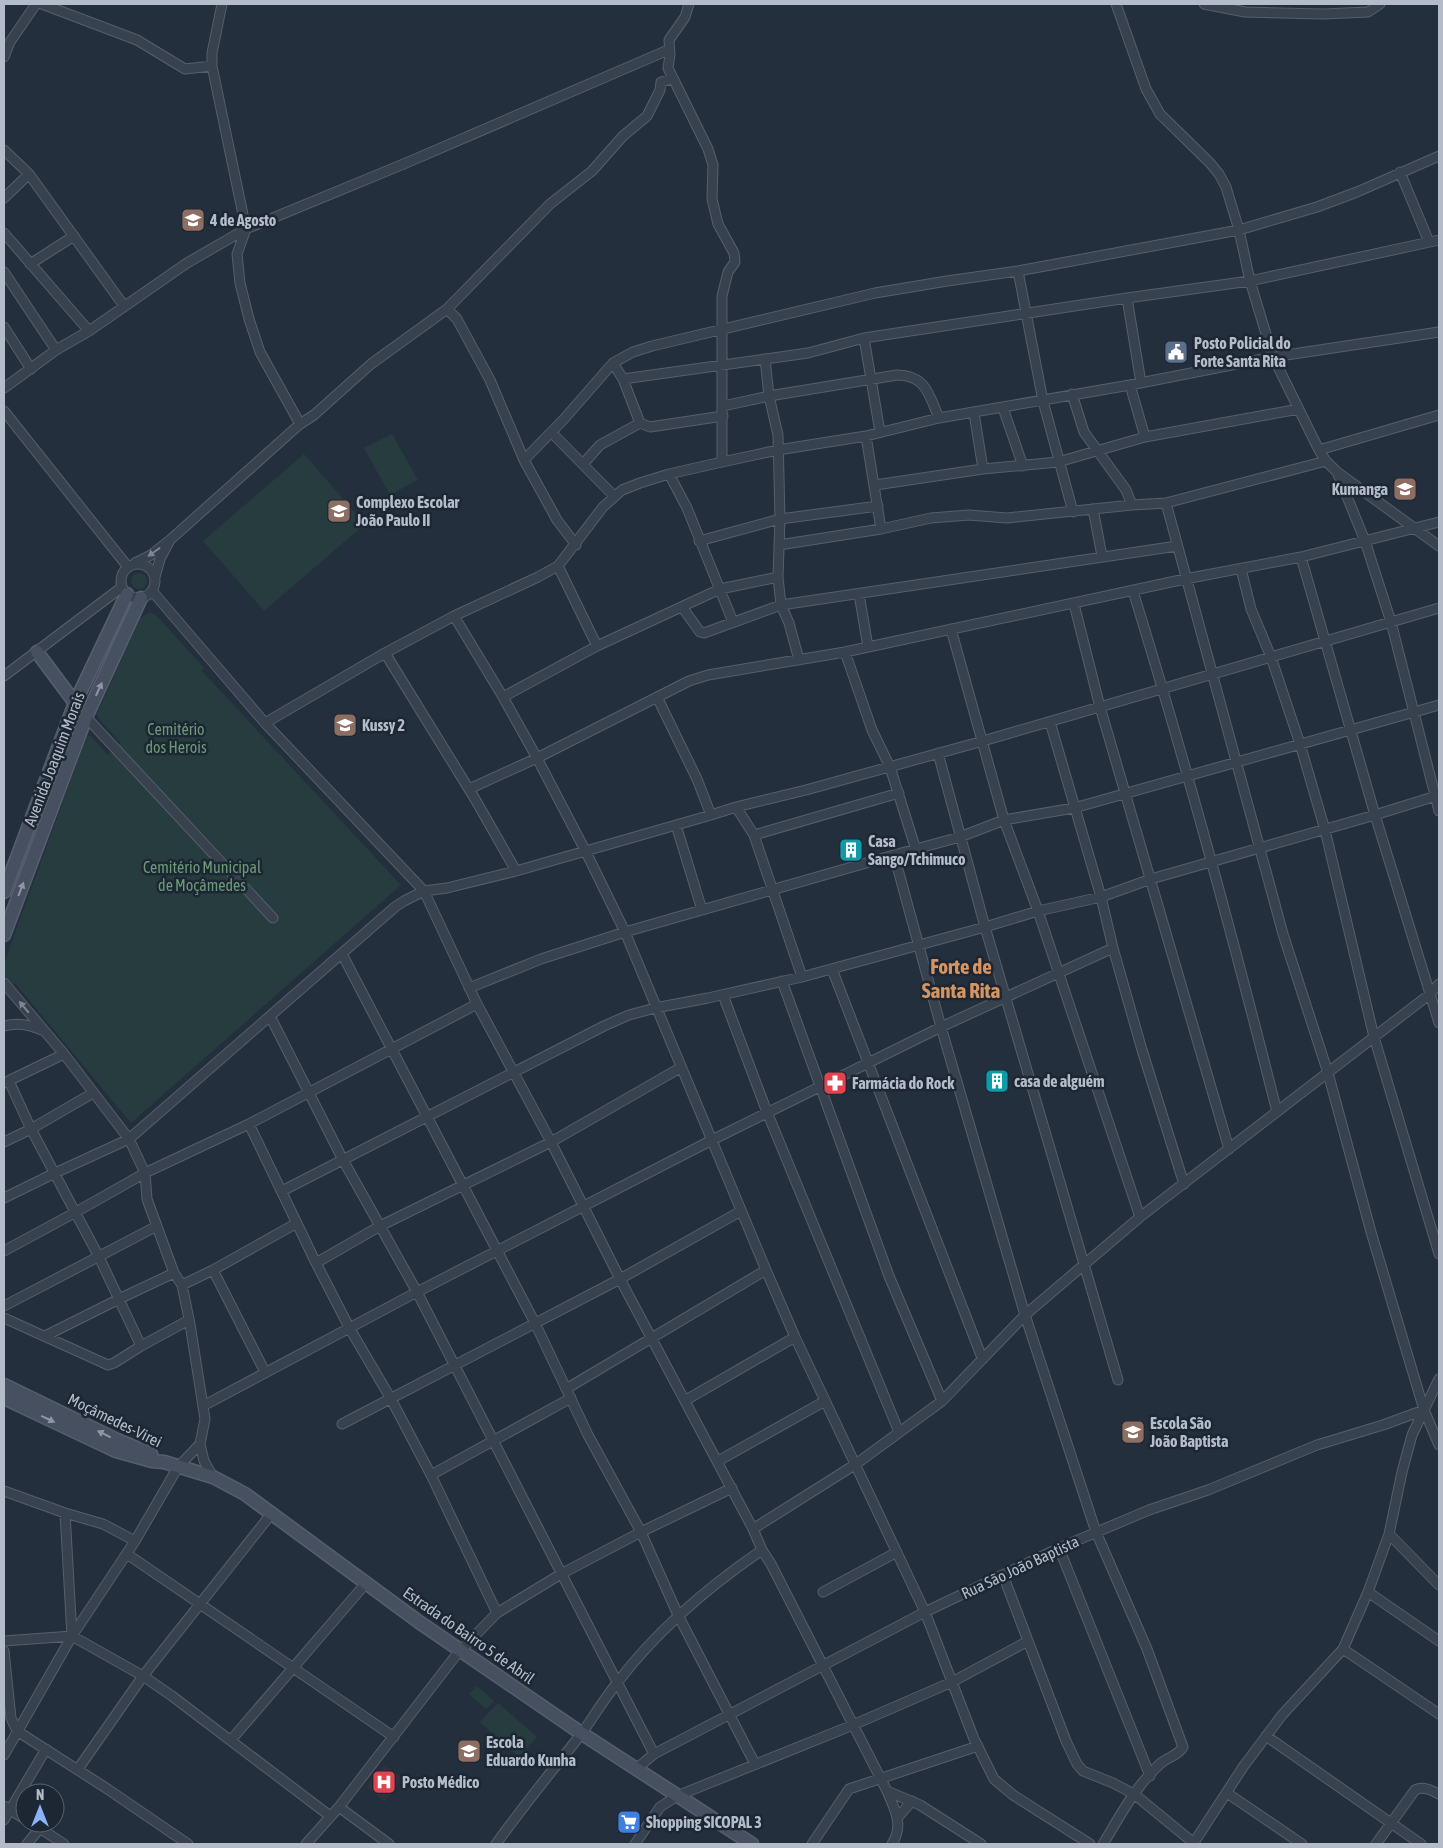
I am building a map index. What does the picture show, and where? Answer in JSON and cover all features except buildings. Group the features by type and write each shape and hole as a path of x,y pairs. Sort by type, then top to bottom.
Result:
{"street":[{"path":"4,57 10,42 36,4"},
{"path":"42,4 137,40 185,69 212,66"},
{"path":"222,4 212,53 212,66 246,229 237,254 240,283 260,352 300,424"},
{"path":"689,4 685,17 669,40 668,50 670,55 668,68 708,149 713,165 712,199 718,224 734,253 735,262 728,272 722,296 724,406 722,462"},
{"path":"1116,4 1152,101 1160,114 1220,174 1239,230 1250,281 1273,357 1319,450 1326,461 1337,472 1439,546"},
{"path":"1204,4 1255,13 1323,14 1368,12 1380,4"},
{"path":"4,388 56,350 89,331 187,263 246,229 406,163 668,50"},
{"path":"170,540 160,560 155,577 156,582 152,591 141,598 131,597 125,590 122,576 130,566 170,540 300,424 314,415 371,364 447,309 550,204 592,171 623,136 647,116 660,90 661,82 672,79 672,76"},
{"path":"4,150 30,174 124,306"},
{"path":"524,460 552,433 613,363 633,352 723,328 875,293 1018,272 1239,230 1317,207 1357,192 1439,156"},
{"path":"1400,172 1429,242"},
{"path":"4,198 30,174"},
{"path":"4,233 89,331"},
{"path":"30,264 74,236"},
{"path":"623,379 808,353 864,338 1250,281 1439,240"},
{"path":"4,272 56,350"},
{"path":"1018,272 1043,401 1073,512"},
{"path":"1127,298 1141,383"},
{"path":"447,309 457,319 490,380 524,460 557,520 576,544"},
{"path":"4,327 31,369"},
{"path":"265,723 385,653 454,616 558,566 603,507 622,490 640,483 669,474 722,462 778,450 866,436 939,418 1043,401 1273,357 1439,332"},
{"path":"864,338 880,432"},
{"path":"765,359 769,396 778,435 780,519 778,577 781,605 789,624 799,660"},
{"path":"613,363 623,379 640,423 650,427 723,416"},
{"path":"724,406 769,396 897,375 908,375 916,378 924,386 939,418"},
{"path":"1130,385 1145,437"},
{"path":"1072,394 1084,432 1126,490 1132,505"},
{"path":"1003,408 1023,466"},
{"path":"875,485 983,469 1058,462 1145,437 1299,409"},
{"path":"4,412 130,566"},
{"path":"974,413 983,469"},
{"path":"1319,450 1439,415"},
{"path":"583,464 600,446 640,423"},
{"path":"552,433 614,496"},
{"path":"866,436 881,529"},
{"path":"779,545 881,529 931,518 968,515 1007,518 1166,503 1326,461"},
{"path":"1337,472 1365,541 1391,622 1437,796 1439,812"},
{"path":"669,474 686,508 733,622"},
{"path":"1166,503 1211,675 1283,934 1328,1073 1371,1232 1424,1410 1439,1445"},
{"path":"699,541 780,519 878,506"},
{"path":"1093,509 1102,556"},
{"path":"469,789 537,758 689,681 708,675 845,652 1185,579 1301,557 1439,522"},
{"path":"682,607 702,634 781,605 1177,546"},
{"path":"1301,557 1375,815 1439,1023"},
{"path":"130,566 144,565 149,568 155,577"},
{"path":"558,566 597,646"},
{"path":"1241,568 1251,609 1271,657 1300,744 1325,830 1374,1037 1439,1254"},
{"path":"503,697 597,646 720,589 778,577"},
{"path":"4,676 125,590"},
{"name":"Avenida Joaquim Morais","path":"4,892 75,703 125,590"},
{"path":"152,591 265,723 424,891 477,1004 551,1142 620,1279 754,1529 762,1550 887,1791 898,1817 897,1833 892,1844"},
{"path":"1133,591 1189,776 1276,1112"},
{"path":"859,594 868,647"},
{"name":"Avenida Joaquim Morais","path":"4,935 86,718 141,598"},
{"path":"1074,604 1100,707 1229,1149"},
{"path":"4,1198 129,1139 404,900 424,891 447,888 516,871 711,816 736,806 806,790 1050,722 1439,609"},
{"path":"454,616 537,758 625,932 680,1068 795,1337 925,1612 978,1746 994,1779 1004,1788 1090,1844"},
{"path":"950,629 1004,820 1038,911 1140,1217"},
{"path":"37,652 75,703"},
{"path":"845,652 872,730 890,767 916,850"},
{"path":"385,653 469,789 516,871"},
{"path":"657,697 697,779 711,816"},
{"path":"469,988 541,959 625,932 960,837 1004,820 1074,808 1439,705"},
{"path":"86,718 273,918"},
{"path":"1050,722 1101,897 1113,948 1142,1050 1184,1184"},
{"path":"938,753 985,927 1118,1380"},
{"path":"754,835 899,793"},
{"path":"282,1191 629,1015 802,977 1038,911 1101,897 1151,879 1437,796"},
{"path":"736,806 754,835 802,977"},
{"path":"676,825 702,910"},
{"path":"894,855 918,946 1024,1315 1096,1532 1147,1649 1183,1747 1180,1752 1162,1763 1134,1794 1103,1844"},
{"path":"203,1406 417,1292 767,1112 1006,996 1113,948"},
{"path":"342,954 535,1322 588,1436 641,1532 678,1615 754,1764"},
{"path":"832,969 870,1062 982,1358"},
{"path":"782,981 889,1276 942,1401"},
{"path":"4,983 64,1054 129,1139 145,1173 147,1199 174,1273 182,1285 205,1419 200,1444 204,1461 213,1477"},
{"path":"754,1529 856,1464 942,1401 1024,1315 1140,1217 1430,994 1439,984"},
{"path":"722,995 767,1112 899,1432"},
{"path":"4,1250 145,1173 249,1124 477,1004"},
{"path":"270,1016 343,1160 417,1292 654,1754"},
{"path":"4,1026 30,1025 45,1031"},
{"path":"64,1054 6,1082 76,1212 141,1346"},
{"path":"316,1263 380,1226 551,1142 680,1068"},
{"path":"4,1142 93,1094"},
{"path":"249,1124 316,1263 350,1329 431,1475 497,1612"},
{"path":"342,1424 620,1279 741,1211"},
{"path":"182,1285 213,1270 297,1223"},
{"path":"4,1306 157,1226"},
{"path":"213,1270 265,1372"},
{"path":"566,1388 766,1270"},
{"path":"45,1336 174,1273"},
{"path":"4,1318 108,1365 189,1320"},
{"path":"686,1400 795,1337"},
{"path":"1003,1575 1066,1741 1077,1764 1083,1771 1134,1794 1194,1844 1242,1768 1266,1736 1282,1715 1342,1649 1368,1592 1389,1534 1402,1472 1412,1436 1439,1379"},
{"name":"Moçâmedes-Virei","path":"4,1385 116,1440 154,1455 164,1462"},
{"path":"1430,1399 1439,1396"},
{"name":"Moçâmedes-Virei","path":"4,1398 116,1451 152,1461 164,1462"},
{"path":"431,1475 571,1398"},
{"path":"718,1461 825,1401"},
{"name":"Rua São João Baptista","path":"636,1769 654,1754 925,1612 1059,1548 1149,1510 1217,1486 1317,1445 1383,1425 1424,1410"},
{"path":"4,1755 72,1636 127,1554 178,1467 200,1444"},
{"name":"Estrada do Bairro 5 de Abril","path":"164,1462 213,1477 245,1494 420,1622 581,1733 752,1844"},
{"path":"306,1844 339,1807 461,1650 497,1612 561,1574 641,1532 732,1488"},
{"path":"4,1491 65,1513 103,1524 135,1541"},
{"path":"65,1513 72,1636"},
{"path":"78,1769 143,1676 272,1513"},
{"path":"1389,1534 1439,1585"},
{"path":"1059,1548 1150,1776"},
{"path":"496,1844 524,1804 581,1733 617,1682 678,1615 762,1550"},
{"path":"823,1592 897,1552"},
{"path":"127,1554 394,1737"},
{"path":"231,1740 367,1582"},
{"path":"1368,1592 1439,1641"},
{"path":"4,1641 72,1636 143,1676 172,1696 330,1816"},
{"path":"634,1844 660,1807 677,1796 853,1725 952,1682 1028,1641"},
{"path":"1342,1649 1439,1714"},
{"path":"4,1651 11,1718 17,1731 78,1769 188,1844"},
{"path":"1266,1736 1421,1844"},
{"path":"812,1844 849,1789 978,1746"},
{"path":"4,1820 7,1808 46,1749"},
{"path":"1376,1844 1415,1790 1419,1788 1428,1789 1439,1794"},
{"path":"887,1791 920,1805 981,1844"},
{"path":"1227,1793 1302,1844"},
{"path":"898,1817 912,1801"},
{"path":"339,1807 389,1844"},
{"path":"48,1833 64,1844"}],"shaded area":[{"name":"Posto Médico","path":"384,1765 402,1778 385,1802 366,1787"}],"green space":[{"path":"392,434 418,480 390,495 364,448"},
{"path":"304,454 365,524 264,611 203,541"},
{"path":"139,573 147,581 139,589 131,581"},
{"name":"Cemitério Municipal de Moçâmedes","path":"149,613 155,614 204,668 202,671 401,885 131,1123 15,983 13,986 5,976 4,963 87,736 91,736 108,755 121,743 99,719 97,714 140,618"},
{"path":"477,1686 494,1701 486,1709 469,1694"},
{"path":"498,1703 537,1737 519,1757 480,1722"}],"place":[{"name":"4 de Agosto","path":"193,220"},
{"name":"Posto Policial do Forte Santa Rita","path":"1176,352"},
{"name":"Kumanga","path":"1405,489"},
{"name":"Complexo Escolar João Paulo II","path":"339,511"},
{"name":"Kussy 2","path":"345,725"},
{"name":"Casa Sango/Tchimuco","path":"851,850"},
{"name":"casa de alguém","path":"997,1081"},
{"name":"Farmácia do Rock","path":"835,1083"},
{"name":"Escola São João Baptista","path":"1133,1432"},
{"name":"Escola Eduardo Kunha","path":"469,1751"},
{"name":"Posto Médico","path":"384,1782"},
{"name":"Shopping SICOPAL 3","path":"629,1822"}],"district":[{"name":"Forte de Santa Rita","path":"961,978"}],"park label":[{"name":"Cemitério dos Herois","path":"176,738"}]}
